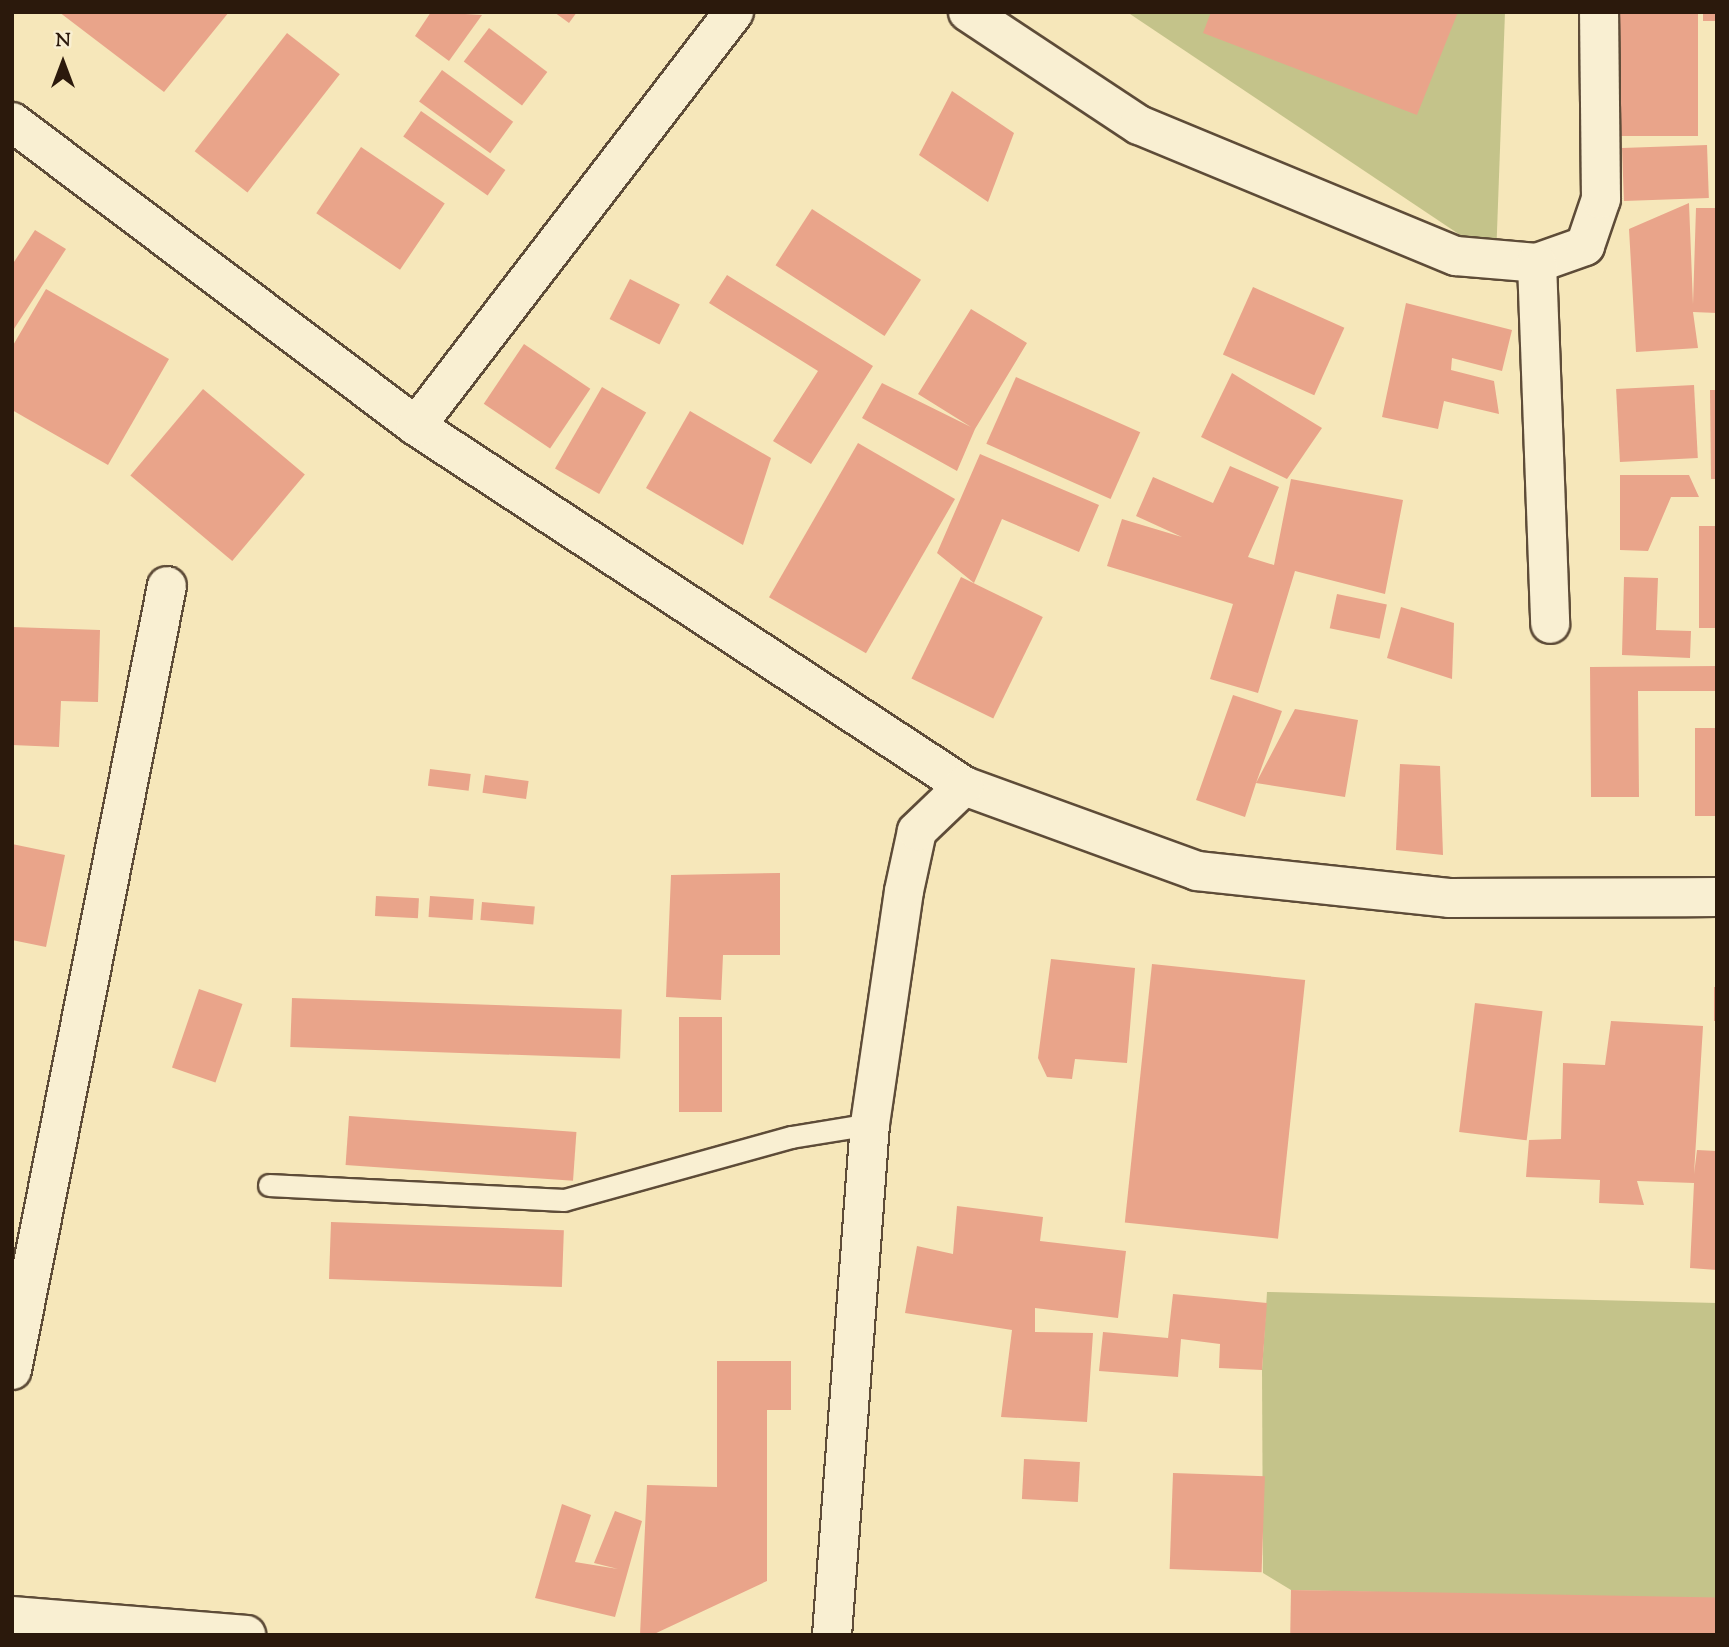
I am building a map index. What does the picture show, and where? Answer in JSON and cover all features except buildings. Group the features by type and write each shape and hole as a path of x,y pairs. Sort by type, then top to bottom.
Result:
{"street":[{"path":"416,426 734,12"},
{"path":"968,12 1139,125 1456,256 1537,263 1585,246 1601,199 1599,12"},
{"path":"12,122 416,426 964,786 1197,870 1449,898 1717,897"},
{"path":"1537,263 1550,624"},
{"path":"12,1370 167,586"},
{"path":"832,1635 870,1124 904,891 918,831 964,786"},
{"path":"12,1616 246,1635"}],"lane":[{"path":"269,1185 564,1200 791,1137 870,1124"}],"shaded area":[{"path":"1127,12 1505,12 1496,259"},
{"path":"1267,1292 1717,1303 1717,1600 1291,1590 1263,1573 1262,1370"}]}
